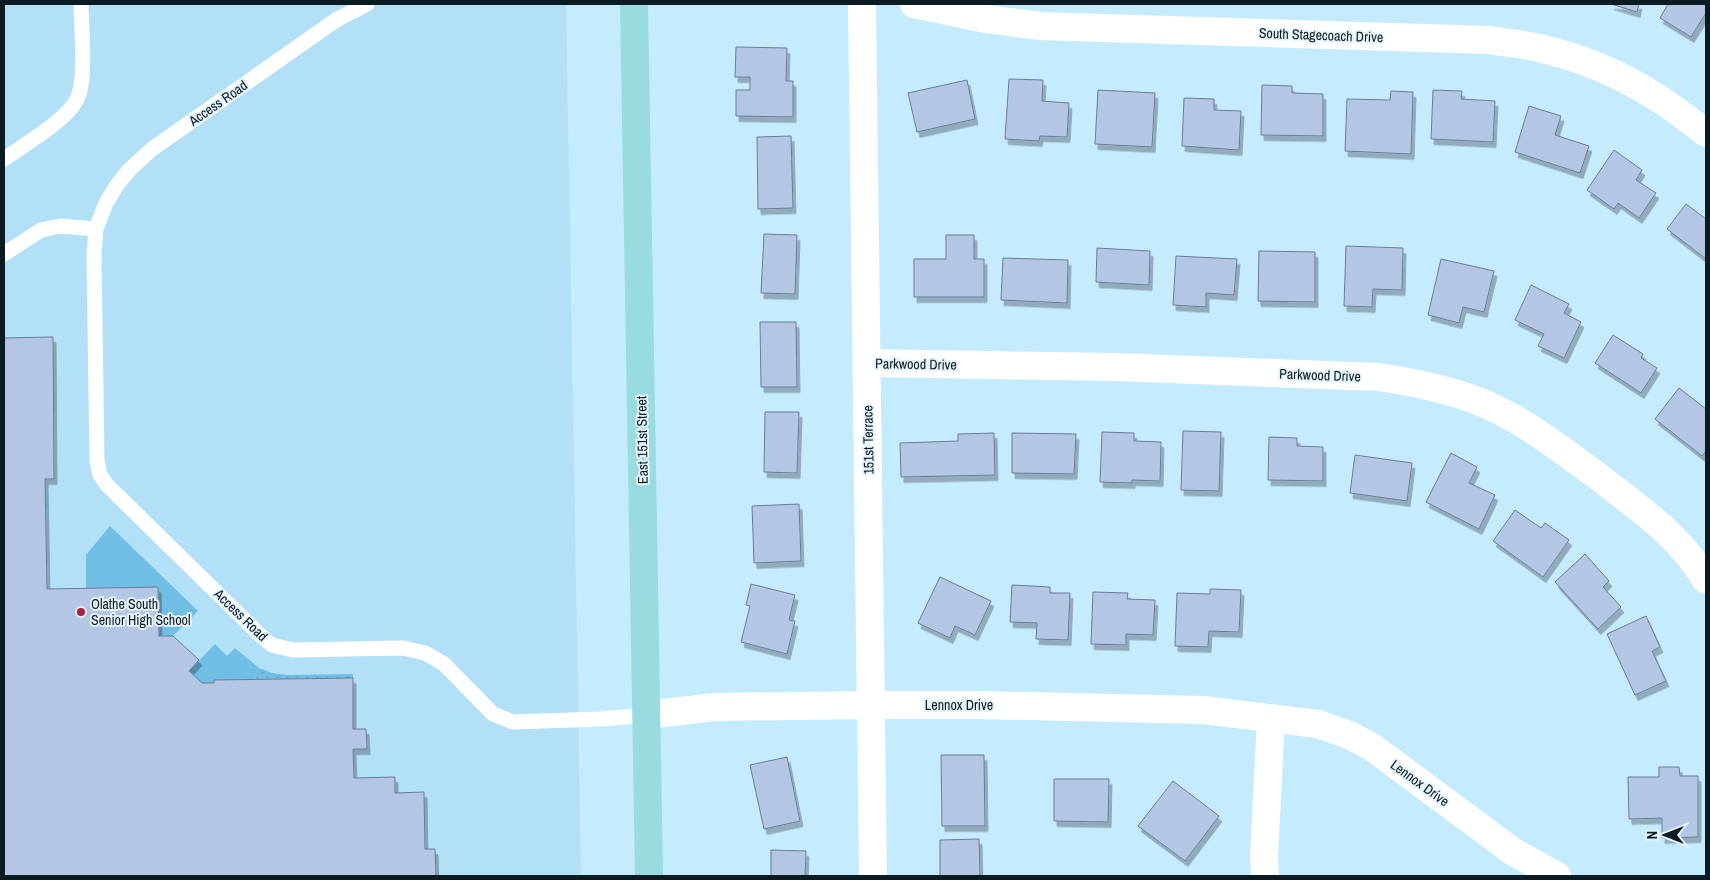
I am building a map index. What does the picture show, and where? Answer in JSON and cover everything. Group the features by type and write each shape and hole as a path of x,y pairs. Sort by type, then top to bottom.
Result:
{"main road":[{"name":"East 151st Street","path":"634,4 649,876"}],"street":[{"name":"151st Terrace","path":"862,4 873,876"},
{"name":"South Stagecoach Drive","path":"914,4 986,19 1040,26 1490,40 1538,47 1602,68 1628,80 1654,95 1706,133"},
{"name":"Parkwood Drive","path":"867,364 1115,367 1379,377 1406,381 1446,391 1479,402 1504,414 1553,443 1662,526 1693,560 1706,580"},
{"name":"Lennox Drive","path":"647,715 714,707 977,705 1203,710 1318,724 1349,735 1372,747 1512,851 1557,876"},
{"path":"1265,876 1264,857 1271,718"}],"lane":[{"path":"4,159 64,116 77,100 82,82 81,4"},
{"name":"Access Road","path":"367,4 336,20 152,149 130,169 117,185 106,204 96,229 94,254 97,461 100,475 107,485 272,645 292,650 403,648 425,653 444,664 493,714 513,722 602,719 647,715"},
{"path":"4,254 41,230 60,226 96,229"}],"shaded area":[{"path":"4,4 566,4 581,876 4,876"},
{"path":"110,526 198,611 173,636 159,636 158,588 86,588 86,555"},
{"path":"215,644 227,656 235,648 259,668 255,679 215,680 214,683 202,683 189,671"},
{"path":"259,668 272,673 287,675 353,674 353,678 255,679"}],"building":[{"path":"1611,4 1639,4 1637,12"},
{"path":"1668,4 1706,4 1706,13 1691,37 1660,18"},
{"path":"736,47 787,48 786,81 793,81 793,117 736,116 736,90 750,90 750,77 735,77"},
{"path":"1009,79 1043,80 1042,101 1069,103 1067,137 1040,136 1039,141 1005,139"},
{"path":"967,80 975,119 917,132 908,93"},
{"path":"1262,85 1292,86 1292,93 1323,94 1323,136 1261,135"},
{"path":"1098,90 1155,93 1152,147 1095,144"},
{"path":"1433,90 1462,91 1461,99 1495,101 1493,142 1431,139"},
{"path":"1391,91 1413,92 1411,154 1345,151 1347,99 1390,100"},
{"path":"1184,98 1214,99 1214,110 1241,111 1239,150 1182,146"},
{"path":"1529,106 1561,116 1555,135 1589,146 1580,173 1515,152"},
{"path":"791,136 793,208 758,209 757,137"},
{"path":"1614,150 1642,170 1636,180 1656,193 1639,218 1618,203 1614,209 1587,190"},
{"path":"1686,204 1706,219 1706,259 1667,229"},
{"path":"764,234 797,235 795,294 761,293"},
{"path":"946,235 974,235 974,259 984,259 984,297 914,297 914,259 946,259"},
{"path":"1346,246 1403,248 1402,290 1373,289 1372,307 1344,306"},
{"path":"1097,248 1150,251 1149,285 1096,282"},
{"path":"1259,251 1315,252 1315,302 1258,301"},
{"path":"1176,256 1237,259 1234,295 1206,293 1206,307 1173,305"},
{"path":"1003,258 1068,260 1067,303 1001,300"},
{"path":"1441,259 1494,271 1484,312 1463,307 1459,323 1428,315"},
{"path":"1531,285 1569,304 1564,313 1581,322 1564,358 1538,346 1544,334 1515,320"},
{"path":"760,322 796,322 797,387 761,387"},
{"path":"1613,335 1643,354 1641,358 1657,368 1641,393 1595,363"},
{"name":"Olathe South Senior High School","path":"53,337 54,479 45,479 47,589 158,587 159,636 173,636 199,660 189,671 202,683 214,683 214,680 353,678 353,729 366,729 367,749 353,749 354,778 395,777 395,793 424,792 425,849 435,849 436,876 4,876 4,338"},
{"path":"1679,388 1706,409 1706,451 1702,456 1655,419"},
{"path":"765,412 799,412 797,473 764,472"},
{"path":"1183,431 1221,432 1219,491 1181,490"},
{"path":"1102,432 1134,433 1134,441 1161,442 1160,481 1132,480 1132,483 1100,482"},
{"path":"994,433 995,475 901,477 900,443 958,441 958,434"},
{"path":"1012,433 1076,434 1074,474 1012,473"},
{"path":"1269,437 1297,438 1297,446 1323,447 1323,481 1268,480"},
{"path":"1451,453 1477,467 1469,483 1495,495 1479,529 1426,502"},
{"path":"1355,455 1412,463 1407,501 1350,493"},
{"path":"799,504 801,561 754,563 752,506"},
{"path":"1515,510 1541,528 1545,523 1569,540 1543,577 1493,541"},
{"path":"1585,554 1609,581 1603,587 1621,607 1598,629 1555,582"},
{"path":"940,577 991,601 975,635 955,626 950,638 918,623"},
{"path":"751,584 795,595 789,620 795,621 787,654 741,642 750,606 746,605"},
{"path":"1012,585 1050,587 1050,593 1070,593 1068,640 1036,639 1037,623 1010,622"},
{"path":"1210,589 1241,590 1239,632 1209,631 1208,647 1175,646 1177,593 1210,594"},
{"path":"1093,592 1128,593 1127,599 1155,600 1153,635 1126,634 1126,645 1091,644"},
{"path":"1646,616 1660,647 1652,651 1666,681 1635,695 1607,634"},
{"path":"941,755 984,755 985,826 942,826"},
{"path":"787,757 800,821 764,829 750,765"},
{"path":"1659,767 1679,767 1680,776 1698,776 1698,837 1662,838 1662,818 1629,819 1628,777 1659,777"},
{"path":"1054,779 1109,779 1108,822 1054,821"},
{"path":"1173,781 1219,816 1185,861 1138,826"},
{"path":"979,839 980,876 940,876 940,840"},
{"path":"771,850 806,851 805,876 771,876"}],"place":[{"name":"Olathe South Senior High School","path":"81,612"}]}
